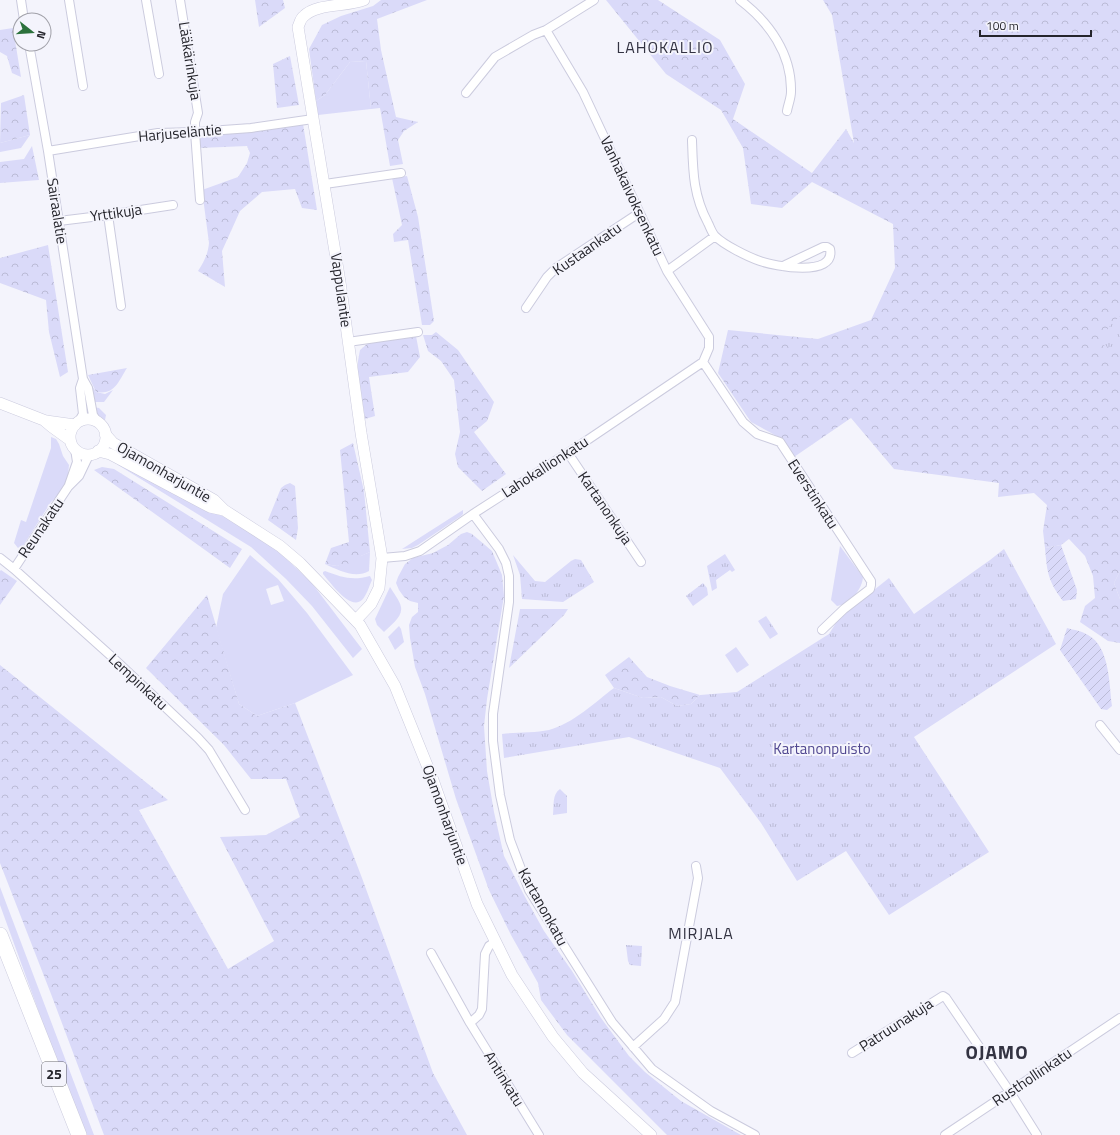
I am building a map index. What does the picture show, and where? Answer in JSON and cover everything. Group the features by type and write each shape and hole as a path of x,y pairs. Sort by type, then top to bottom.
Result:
{"highway":[{"path":"0,929 4,952"},
{"path":"0,935 4,952"},
{"name":"25","path":"4,952 30,1012 79,1135"}],"main road":[{"name":"Vappulantie","path":"356,620 371,604 379,588 382,558 361,433 325,184 298,27 304,15 316,9 364,0"},
{"path":"0,404 46,421 77,423 88,419 97,422 101,425 105,434 104,443 94,453 79,452 73,444 46,421"},
{"path":"73,444 70,434 77,423"},
{"name":"Ojamonharjuntie","path":"105,434 113,443 214,500 224,510 280,546 300,563 356,620 395,686 433,780 477,904 512,975 553,1037 583,1073 651,1135"},
{"name":"Ojamonharjuntie","path":"94,453 110,454 210,507 224,510"}],"street":[{"path":"21,0 23,12"},
{"path":"69,0 83,86"},
{"path":"146,0 159,74"},
{"name":"Lääkärinkuja","path":"180,0 198,113 195,122 195,132 200,200"},
{"path":"466,93 495,57 533,35 546,30 594,0"},
{"path":"740,0 763,21 779,42 788,68 791,93 787,111"},
{"name":"Vanhakaivoksenkatu","path":"546,30 582,92 667,271 709,337 709,348 703,362"},
{"name":"Sairaalatie","path":"30,52 48,151 83,379 88,388 93,415 97,422"},
{"name":"Harjuseläntie","path":"48,151 158,133 251,128 313,119"},
{"path":"692,140 693,175 697,198 701,211 715,236 746,256 761,262 783,266 802,268 822,265 828,261 831,254 830,249 823,247 783,266"},
{"path":"325,184 401,173"},
{"name":"Yrttikuja","path":"59,221 173,205"},
{"name":"Kustaankatu","path":"526,308 547,277 556,268 639,213"},
{"path":"108,215 121,306"},
{"path":"667,271 715,236"},
{"path":"348,342 418,332"},
{"name":"Lahokallionkatu","path":"382,558 405,556 420,551 473,514 568,453 703,362"},
{"name":"Everstinkatu","path":"703,362 743,422 757,434 780,442 870,581 870,589 844,609 822,630"},
{"name":"Sairaalatie","path":"77,423 83,414 80,388 83,379"},
{"name":"Reunakatu","path":"68,487 76,462 73,444"},
{"name":"Reunakatu","path":"14,569 68,487 79,476 94,453"},
{"name":"Kartanonkuja","path":"568,453 641,562"},
{"name":"Kartanonkatu","path":"473,514 499,549 506,563 509,576 509,602 493,714 493,741 500,795 510,840 530,890 543,914 612,1022 652,1069 711,1111 756,1135"},
{"name":"Lempinkatu","path":"0,558 111,656 198,738 209,750 245,810"},
{"path":"1100,725 1120,750"},
{"path":"633,1047 664,1019 675,1002 698,878 696,866"},
{"path":"470,1023 482,1009 485,954 489,946 495,942"},
{"name":"Antinkatu","path":"431,953 470,1023 539,1135"},
{"name":"Patruunakuja","path":"852,1053 943,996 946,998 1010,1092"},
{"name":"Rusthollinkatu","path":"945,1135 1120,1018"},
{"path":"1010,1092 1037,1135"}],"green space":[{"path":"255,0 283,0 285,8 259,27"},
{"path":"381,0 427,0 377,19 381,50 396,117 418,122 404,131 398,140 403,164 390,166 380,108 371,109 366,61 350,62 325,95 316,101 309,49 322,25 341,16 373,6"},
{"path":"606,0 658,0 720,40 745,84 733,119 812,173 846,129 854,143 832,15 823,0 1120,0 1120,571 1114,583 1120,599 1120,643 1108,641 1080,622 1085,606 1095,598 1093,576 1085,556 1069,539 1061,545 1045,548 1043,531 1047,505 1034,493 998,497 999,483 894,469 851,418 794,457 784,440 751,422 718,373 728,330 818,339 871,320 895,268 893,224 812,182 782,208 751,204 743,148 721,110 666,74"},
{"path":"12,28 12,52 17,52 21,77 12,73 7,56 0,52 0,30"},
{"path":"290,56 299,105 277,108 273,64"},
{"path":"366,61 371,109 318,115 316,101 325,95 350,62"},
{"path":"24,95 30,135 0,143 1,103"},
{"path":"303,124 317,210 302,208 295,189 262,192 240,211 222,251 225,287 198,271 208,251 209,243 202,190 238,177 247,163 250,153 247,146 199,148 199,134"},
{"path":"30,135 21,148 0,152 0,143"},
{"path":"32,146 39,180 0,183 0,162 24,159"},
{"path":"407,176 418,217 434,321 430,325 422,325 408,240 394,242 393,234 402,225 392,178"},
{"path":"48,245 68,372 60,377 49,332 46,300 0,283 0,258"},
{"path":"1120,316 1120,352 1098,343 1111,324"},
{"path":"436,332 458,350 494,402 487,421 474,432 506,474 482,491 458,467 455,454 460,432 454,380 441,361 428,351 423,335 432,335"},
{"path":"416,336 420,357 408,372 369,377 375,416 365,419 358,373 360,350 367,344"},
{"path":"127,368 118,383 108,391 96,392 88,375"},
{"path":"91,384 96,392 105,394 113,390 104,402 95,402"},
{"path":"93,407 99,408 106,415 105,420 103,421 97,415"},
{"path":"51,437 56,439 63,456 69,465 65,486 59,495 51,502 23,546 18,548 14,543 21,520 26,522 51,448"},
{"path":"353,443 364,491 370,552 361,556 354,568 347,563 337,566 325,564 331,548 349,542 340,450"},
{"path":"116,462 205,510 226,517 277,550 311,582 362,649 353,658 312,606 286,579 251,547 118,465"},
{"path":"102,467 114,469 242,549 230,568 94,470"},
{"path":"290,483 295,486 298,528 296,540 268,520 281,488"},
{"path":"463,510 463,514 461,516 418,545 412,548 402,549"},
{"path":"467,532 472,534 492,551 502,575 504,596 484,726 487,771 504,856 544,931 572,971 601,1018 629,1056 645,1072 681,1101 741,1135 667,1135 567,1035 541,1000 538,983 511,935 489,890 456,799 425,694 415,667 409,625 412,617 418,612 418,603 410,601 404,597 396,583 405,564 413,558 433,553 448,545 461,534"},
{"path":"1061,545 1077,590 1076,599 1063,601 1054,588 1049,576 1045,548"},
{"path":"840,546 863,577 860,587 854,596 842,605 837,606 831,600"},
{"name":"Kartanonpuisto","path":"1004,549 1056,644 914,737 989,852 889,915 846,851 797,881 761,823 720,768 629,737 504,758 502,734 544,731 558,727 575,718 614,688 643,698 661,697 677,706 691,704 700,695 737,692 829,634 839,618 889,578 914,614"},
{"path":"370,552 369,571 364,573 347,573 325,564 337,566"},
{"path":"725,554 735,570 732,572 730,570 716,580 717,588 712,591 707,566"},
{"path":"250,555 278,579 307,613 353,675 295,703 257,716 239,704 216,628 223,594","holes":["278,585 284,601 271,605 266,589"]},
{"path":"513,555 535,581 545,582 575,559 581,560 594,582 563,602 522,599 520,575"},
{"path":"1,570 17,581 0,605 0,571"},
{"path":"325,571 347,578 370,576 372,580 364,598 357,602 352,602 346,599 335,589 323,574"},
{"path":"1120,571 1120,599 1114,583"},
{"path":"703,583 707,588 708,595 693,606 686,596"},
{"path":"390,587 399,602 401,611 396,621 384,632 377,625 375,619"},
{"path":"207,595 239,704 257,716 295,703 362,878 433,1073 467,1135 104,1135 0,863 0,665 168,800 139,810 228,969 274,941 220,837 266,835 300,817 286,779 251,779 224,745 146,668"},
{"path":"520,609 568,609 564,615 509,668"},
{"path":"766,616 778,634 770,639 758,621"},
{"path":"399,626 404,642 395,650 388,637"},
{"path":"1067,628 1088,635 1101,648 1107,667 1112,706 1107,710 1101,709 1060,650"},
{"path":"736,647 749,665 737,673 725,655"},
{"path":"629,657 647,677 700,695 691,704 677,706 661,697 643,698 614,688 605,675"},
{"path":"560,789 567,796 567,813 553,815 555,797 557,791"},
{"path":"0,887 94,1135 86,1135 53,1051 0,905"},
{"path":"626,945 642,946 641,966 630,965"}],"district":[{"name":"LAHOKALLIO","path":"665,47"},
{"name":"MIRJALA","path":"701,933"},
{"name":"OJAMO","path":"997,1052"}]}
